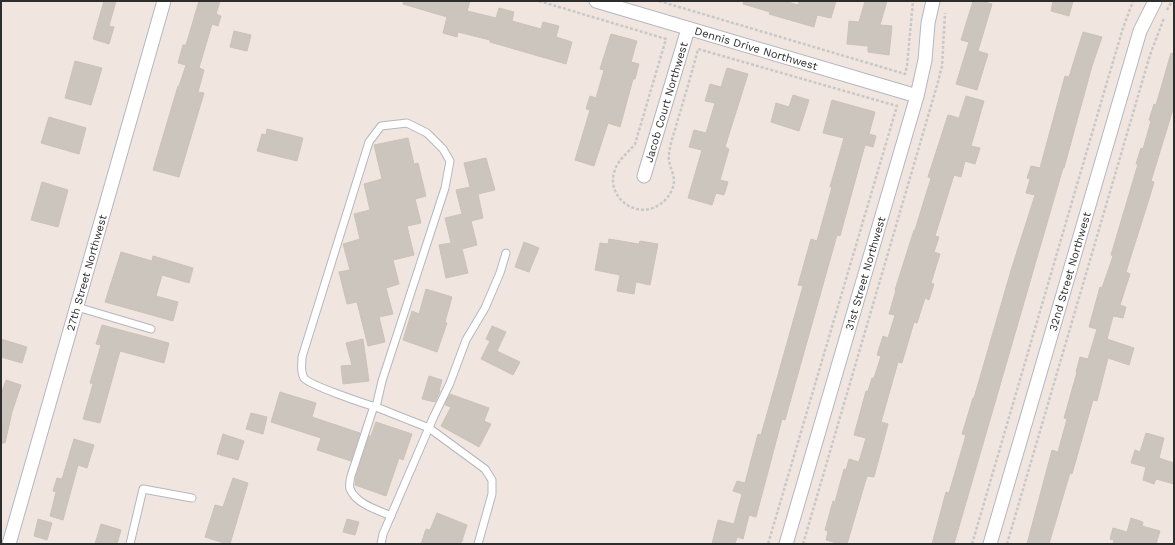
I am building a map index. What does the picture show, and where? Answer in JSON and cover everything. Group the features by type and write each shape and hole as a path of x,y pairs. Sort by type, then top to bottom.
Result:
{"street":[{"name":"27th Street Northwest","path":"10,544 164,1"},
{"name":"Dennis Drive Northwest","path":"596,1 917,96"},
{"name":"31st Street Northwest","path":"786,544 917,96 925,60 928,23 933,1"},
{"name":"32nd Street Northwest","path":"990,544 1140,31 1155,1"},
{"name":"Jacob Court Northwest","path":"644,176 688,28"}],"lane":[{"path":"391,516 361,502 353,494 350,487 351,476 375,406 445,188 450,162 443,149 427,133 407,123 381,126 369,142 302,357 301,371 305,380 315,385 375,406 429,428 485,469 492,480 492,494 478,544"},
{"path":"381,544 383,534 450,383 466,340 485,308 500,273 506,253"},
{"path":"77,307 151,329"},
{"path":"130,544 143,489 192,498"}],"path":[{"path":"539,1 666,39 635,144 623,156 614,173 613,184 615,193 630,207 649,209 664,202 674,185 674,176 668,157 698,49 897,106 768,544"},
{"path":"659,1 912,75"},
{"path":"903,80 907,66 913,1"},
{"path":"972,544 1123,28 1134,1"},
{"path":"1007,544 1150,54 1172,1"},
{"path":"803,544 938,82 942,66 945,12"}],"building":[{"path":"104,1 116,1 109,26 114,27 109,44 93,39"},
{"path":"199,1 220,1 216,14 221,16 218,26 212,24 199,68 204,70 198,92 204,93 179,177 153,170 178,86 186,65 178,63 183,45 186,45"},
{"path":"404,1 470,1 467,11 496,18 499,8 514,12 512,21 541,29 543,22 559,26 556,37 572,42 566,64 490,42 490,40 458,32 457,37 443,33 447,17 403,4"},
{"path":"744,1 785,1 798,5 799,1 836,1 831,18 817,15 814,27 769,14 770,12 743,4"},
{"path":"865,1 887,1 880,25 892,26 889,55 868,52 868,46 847,44 849,21 859,22"},
{"path":"973,1 981,1 992,4 978,51 988,54 977,90 956,84 969,42 961,40"},
{"path":"1053,1 1073,1 1069,16 1051,11"},
{"path":"234,31 251,35 247,51 230,47"},
{"path":"1083,32 1102,37 1092,66 1064,168 954,544 932,544 946,492 949,493 966,435 962,434 1035,195 1026,193 1030,179 1027,178 1031,166 1040,168 1065,76 1069,77"},
{"path":"611,34 637,41 631,62 639,64 635,79 633,79 620,127 608,123 594,166 575,160 590,110 586,109 590,96 596,98 604,70 600,69"},
{"path":"1171,53 1174,54 1174,106 1151,181 1154,182 1126,272 1130,274 1120,305 1126,307 1123,318 1113,316 1107,339 1134,348 1129,365 1108,358 1097,401 1093,400 1072,474 1070,473 1049,544 1027,544 1052,450 1058,452 1067,419 1064,418 1080,357 1088,359 1097,329 1089,327 1100,287 1102,288 1113,256 1111,255 1138,164 1136,164 1141,148 1143,149 1151,121 1149,120 1154,104 1156,105"},
{"path":"75,61 102,68 91,105 65,98"},
{"path":"727,68 748,74 725,147 729,149 720,180 728,182 724,195 716,193 712,205 688,198 702,150 689,147 694,130 706,133 715,103 705,101 710,84 721,87"},
{"path":"793,95 809,100 799,131 771,122 776,103 789,107"},
{"path":"966,96 984,101 971,146 980,148 975,164 965,161 961,177 954,175 935,236 939,237 934,252 940,254 931,283 934,284 929,300 925,298 917,323 914,322 902,363 898,362 881,422 888,424 874,477 867,476 847,544 840,544 826,540 828,531 825,530 833,501 835,502 844,469 846,470 849,459 859,462 866,438 854,435 866,391 868,391 872,378 874,378 881,356 877,355 883,336 888,338 895,315 889,314 895,290 931,178 928,177 948,115 959,118"},
{"path":"832,100 875,112 869,134 876,136 873,147 865,145 840,236 837,235 785,420 782,419 756,517 749,515 743,539 737,537 735,544 712,544 718,520 734,524 742,494 733,491 737,481 745,483 758,434 761,435 803,286 798,285 811,239 817,241 832,187 830,187 844,138 823,133"},
{"path":"49,117 86,128 79,154 41,143"},
{"path":"267,129 303,138 297,161 257,151 262,134 266,135"},
{"path":"408,138 414,164 418,163 426,196 415,199 421,223 407,226 414,255 393,260 399,284 386,288 393,314 379,317 385,342 368,346 357,302 347,304 339,272 350,270 343,244 360,239 354,214 370,210 364,184 382,179 374,145"},
{"path":"486,158 495,190 478,194 483,218 471,221 477,245 462,249 468,273 446,278 439,245 451,243 445,218 462,214 456,190 470,187 464,163"},
{"path":"42,182 68,190 58,227 31,220"},
{"path":"609,239 639,244 640,241 658,244 650,285 636,282 634,294 617,291 620,275 595,270 600,243 608,244"},
{"path":"524,242 539,248 529,272 515,267"},
{"path":"121,252 152,261 153,256 193,268 189,283 162,275 156,296 178,302 173,321 105,302"},
{"path":"426,289 452,297 445,322 447,323 437,352 403,340 412,311 419,314"},
{"path":"102,325 169,343 164,363 120,351 100,423 83,419 93,384 90,383 101,345 96,344"},
{"path":"492,326 506,332 497,351 520,362 513,375 481,359 490,341 486,339"},
{"path":"1,339 27,347 22,363 1,357"},
{"path":"363,339 369,381 343,384 341,366 352,365 346,343"},
{"path":"429,376 442,380 440,391 435,402 422,399"},
{"path":"6,380 21,385 12,412 5,443 1,443 1,394"},
{"path":"280,392 316,403 312,417 360,433 351,461 317,450 321,438 271,422"},
{"path":"450,394 489,408 484,421 491,424 479,447 441,426 451,407 445,405"},
{"path":"251,413 267,417 263,434 246,429"},
{"path":"376,422 412,434 403,460 399,458 386,496 355,485 356,477 369,436 371,436"},
{"path":"1146,433 1164,438 1159,458 1174,463 1174,484 1156,479 1154,484 1143,480 1146,467 1131,463 1135,450 1140,452"},
{"path":"223,434 244,441 238,460 217,454"},
{"path":"74,439 94,445 87,468 78,465 63,520 50,516 56,492 53,491 57,478 62,479"},
{"path":"233,478 248,483 230,544 227,544 205,537 215,505 223,507"},
{"path":"437,513 467,525 461,544 421,544 426,529 430,530"},
{"path":"1131,518 1143,522 1142,526 1160,531 1156,544 1113,544 1114,540 1110,539 1113,528 1127,532"},
{"path":"38,519 52,523 47,540 34,536"},
{"path":"347,519 359,522 355,535 343,532"},
{"path":"101,524 121,530 117,544 95,544"}]}
